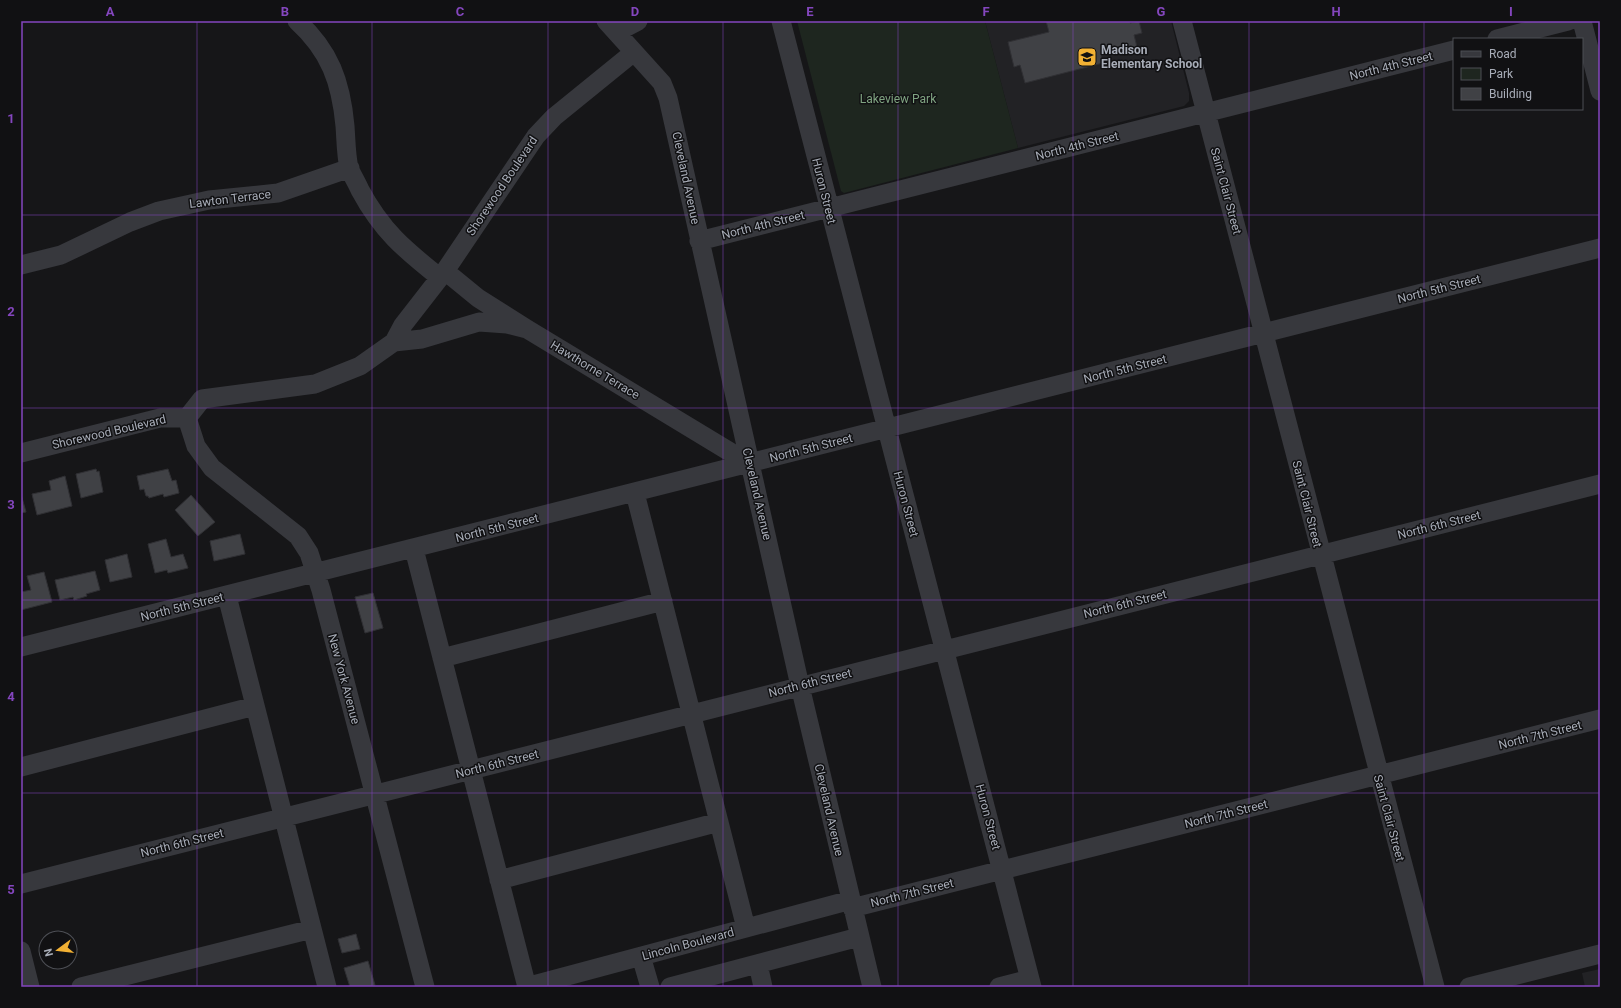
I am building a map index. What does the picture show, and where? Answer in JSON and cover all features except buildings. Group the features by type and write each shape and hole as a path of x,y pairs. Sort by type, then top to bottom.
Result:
{"street":[{"name":"Hawthorne Terrace","path":"297,21 313,37 325,54 334,72 340,90 350,168 377,218 393,238 478,298 750,464"},
{"path":"612,26 638,21"},
{"name":"Huron Street","path":"780,21 1031,983"},
{"name":"Saint Clair Street","path":"1182,21 1264,333 1320,555 1435,987"},
{"path":"1501,38 1568,21"},
{"path":"1582,21 1600,91"},
{"name":"Cleveland Avenue","path":"612,26 662,83 668,98 800,686 872,987"},
{"name":"North 4th Street","path":"699,241 1453,50"},
{"name":"Shorewood Boulevard","path":"21,453 160,418 187,418 202,400 315,384 360,366 394,342 403,325 442,274 536,136 554,117 634,52"},
{"name":"Lawton Terrace","path":"21,265 60,255 130,222 159,211 209,200 278,193 350,168"},
{"name":"North 5th Street","path":"21,647 316,574 1600,248"},
{"name":"Shorewood Boulevard","path":"394,342 422,339 479,322 507,324 527,329"},
{"name":"New York Avenue","path":"187,418 196,446 212,468 298,536 309,552 425,987"},
{"name":"North 6th Street","path":"21,884 374,796 800,686 1600,484"},
{"path":"635,493 746,928"},
{"path":"414,549 470,771 527,987"},
{"path":"227,596 327,987"},
{"path":"442,658 663,602"},
{"path":"21,767 255,706"},
{"name":"North 7th Street","path":"851,904 1002,870 1600,719"},
{"path":"499,880 719,822"},
{"name":"Lincoln Boulevard","path":"527,987 746,928 851,904"},
{"path":"81,987 312,929"},
{"path":"670,987 859,937"},
{"path":"21,951 30,987"},
{"path":"1469,987 1600,954"},
{"path":"641,956 650,987"},
{"path":"758,964 763,987"},
{"path":"999,987 1031,983"}],"shaded area":[{"name":"Madison Elementary School","path":"985,21 1171,21 1189,93 1189,101 1184,106 1018,148"},
{"path":"1600,969 1600,987 1585,987 1582,973"}],"green space":[{"name":"Lakeview Park","path":"797,21 985,21 1018,148 844,193 841,191"}],"place":[{"name":"Madison Elementary School","path":"1087,57"}]}
